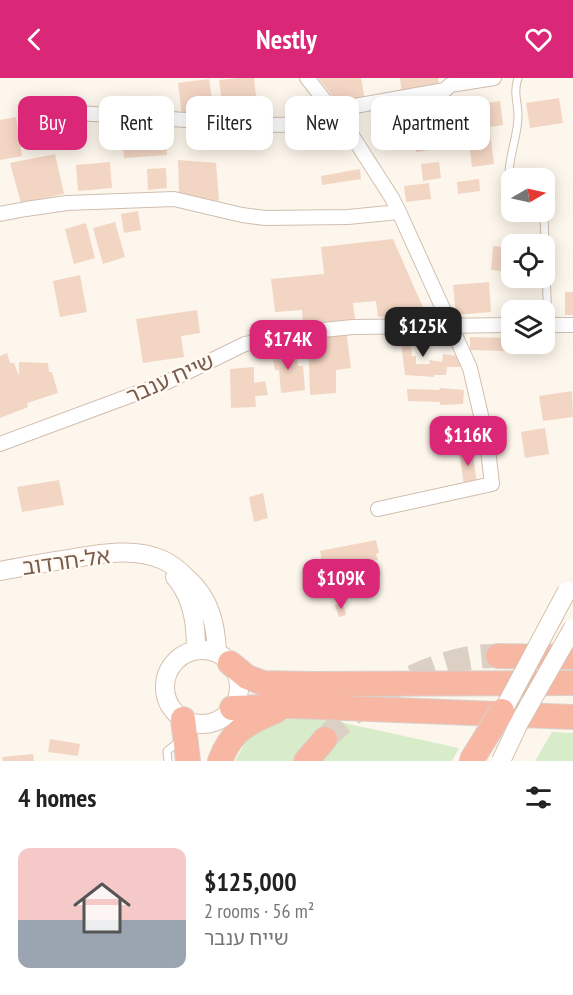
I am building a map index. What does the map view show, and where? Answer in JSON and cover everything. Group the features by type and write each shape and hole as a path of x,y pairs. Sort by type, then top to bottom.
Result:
{"highway":[{"path":"498,656 573,657"},
{"path":"224,658 247,677 263,683 573,683"},
{"path":"219,761 224,749 238,730 259,718 289,706"},
{"path":"209,761 213,740 229,712 289,706 573,717"},
{"path":"471,761 502,711"},
{"path":"185,727 188,761"},
{"path":"306,761 325,739"}],"street":[{"path":"307,78 322,96"},
{"path":"359,105 445,90 450,85 494,78"},
{"path":"87,114 285,125"},
{"path":"359,147 392,198 470,368 487,441 492,484 378,510"},
{"path":"0,214 67,203 163,200 182,201 265,218 337,218 399,212"},
{"path":"555,325 573,324"},
{"name":"שייח ענבר","path":"0,444 167,382 245,344 313,331 353,327 501,325"},
{"name":"אל-חרדוב","path":"132,553 144,556 161,565 177,578 187,594 194,615 196,650"},
{"name":"אל-חרדוב","path":"0,570 90,555 132,553 163,560 180,570 197,587 209,606 224,658"},
{"path":"477,761 570,587"},
{"path":"501,761 520,721 573,628"},
{"path":"196,650 204,650 224,658 236,671 239,690 237,700 229,712 217,721 206,724 194,723 185,727 169,702 165,688 170,668 184,654 196,650"}],"lane":[{"path":"509,168 518,117 515,88 518,78"},
{"path":"544,222 546,300"},
{"path":"168,761 167,752 185,727"}],"green space":[{"path":"303,714 459,748 452,761 235,761 249,736"},
{"path":"552,732 573,733 573,761 535,761"}],"building":[{"path":"254,78 256,96 221,96 219,80"},
{"path":"318,78 361,78 365,99 359,100 359,96 332,96"},
{"path":"400,78 438,78 440,90 402,94"},
{"path":"209,79 212,96 186,96 186,116 182,116 178,83"},
{"path":"559,98 563,123 530,128 526,103"},
{"path":"500,101 503,125 490,127 490,103"},
{"path":"16,117 18,150 21,150 22,156 0,160 0,120"},
{"path":"490,131 494,164 472,167 470,150 490,150"},
{"path":"123,150 167,150 167,155 124,158"},
{"path":"55,154 64,194 21,203 10,163"},
{"path":"178,160 216,163 219,201 179,195"},
{"path":"110,162 112,188 78,191 76,165"},
{"path":"439,162 441,178 423,181 421,164"},
{"path":"166,168 167,188 148,190 147,169"},
{"path":"360,169 361,179 322,185 321,176"},
{"path":"479,179 480,191 458,194 457,182"},
{"path":"429,183 431,199 406,202 404,186"},
{"path":"138,211 141,230 124,233 121,214"},
{"path":"115,222 125,257 103,264 93,228"},
{"path":"86,223 95,258 74,264 65,229"},
{"path":"393,239 425,312 378,317 376,301 353,303 355,319 303,324 302,310 275,312 271,279 324,274 321,247"},
{"path":"493,246 501,247 501,271 491,270"},
{"path":"80,275 87,312 60,317 53,281"},
{"path":"489,282 491,312 456,315 453,285"},
{"path":"565,292 573,292 573,315 565,315"},
{"path":"197,310 200,333 181,336 184,357 143,363 136,319"},
{"path":"413,326 417,345 411,346 412,356 416,356 416,364 430,364 429,360 442,362 443,354 459,356 463,367 447,367 446,375 434,375 434,377 405,375 399,327"},
{"path":"346,329 351,368 336,370 336,393 310,395 308,332"},
{"path":"470,337 501,338 501,351 470,350"},
{"path":"284,346 285,354 296,353 298,366 303,366 305,390 281,393 279,370 275,370 271,348"},
{"path":"7,353 10,363 14,363 19,376 19,362 48,363 49,372 52,372 58,393 27,403 28,407 0,418 0,356"},
{"path":"254,367 254,383 265,381 268,395 255,396 256,407 231,408 230,369"},
{"path":"440,388 464,390 463,404 440,405 440,402 408,401 407,389 439,390"},
{"path":"572,391 573,417 543,421 539,396"},
{"path":"545,428 549,454 525,458 521,432"},
{"path":"472,449 477,484 464,485 459,450"},
{"path":"59,480 64,505 22,512 17,487"},
{"path":"263,493 268,518 254,522 249,497"},
{"path":"376,540 378,560 356,565 357,569 338,573 338,580 355,577 357,583 340,588 335,583 326,585 320,551"},
{"path":"378,563 381,575 369,577 369,582 361,584 360,575 371,573 370,565"},
{"path":"343,603 346,615 339,617 335,605"},
{"path":"50,739 80,744 78,756 48,752"},
{"path":"33,754 34,761 3,761 2,757"}],"tunnel":[{"path":"325,739 359,709 410,678 464,659 498,656"}]}
